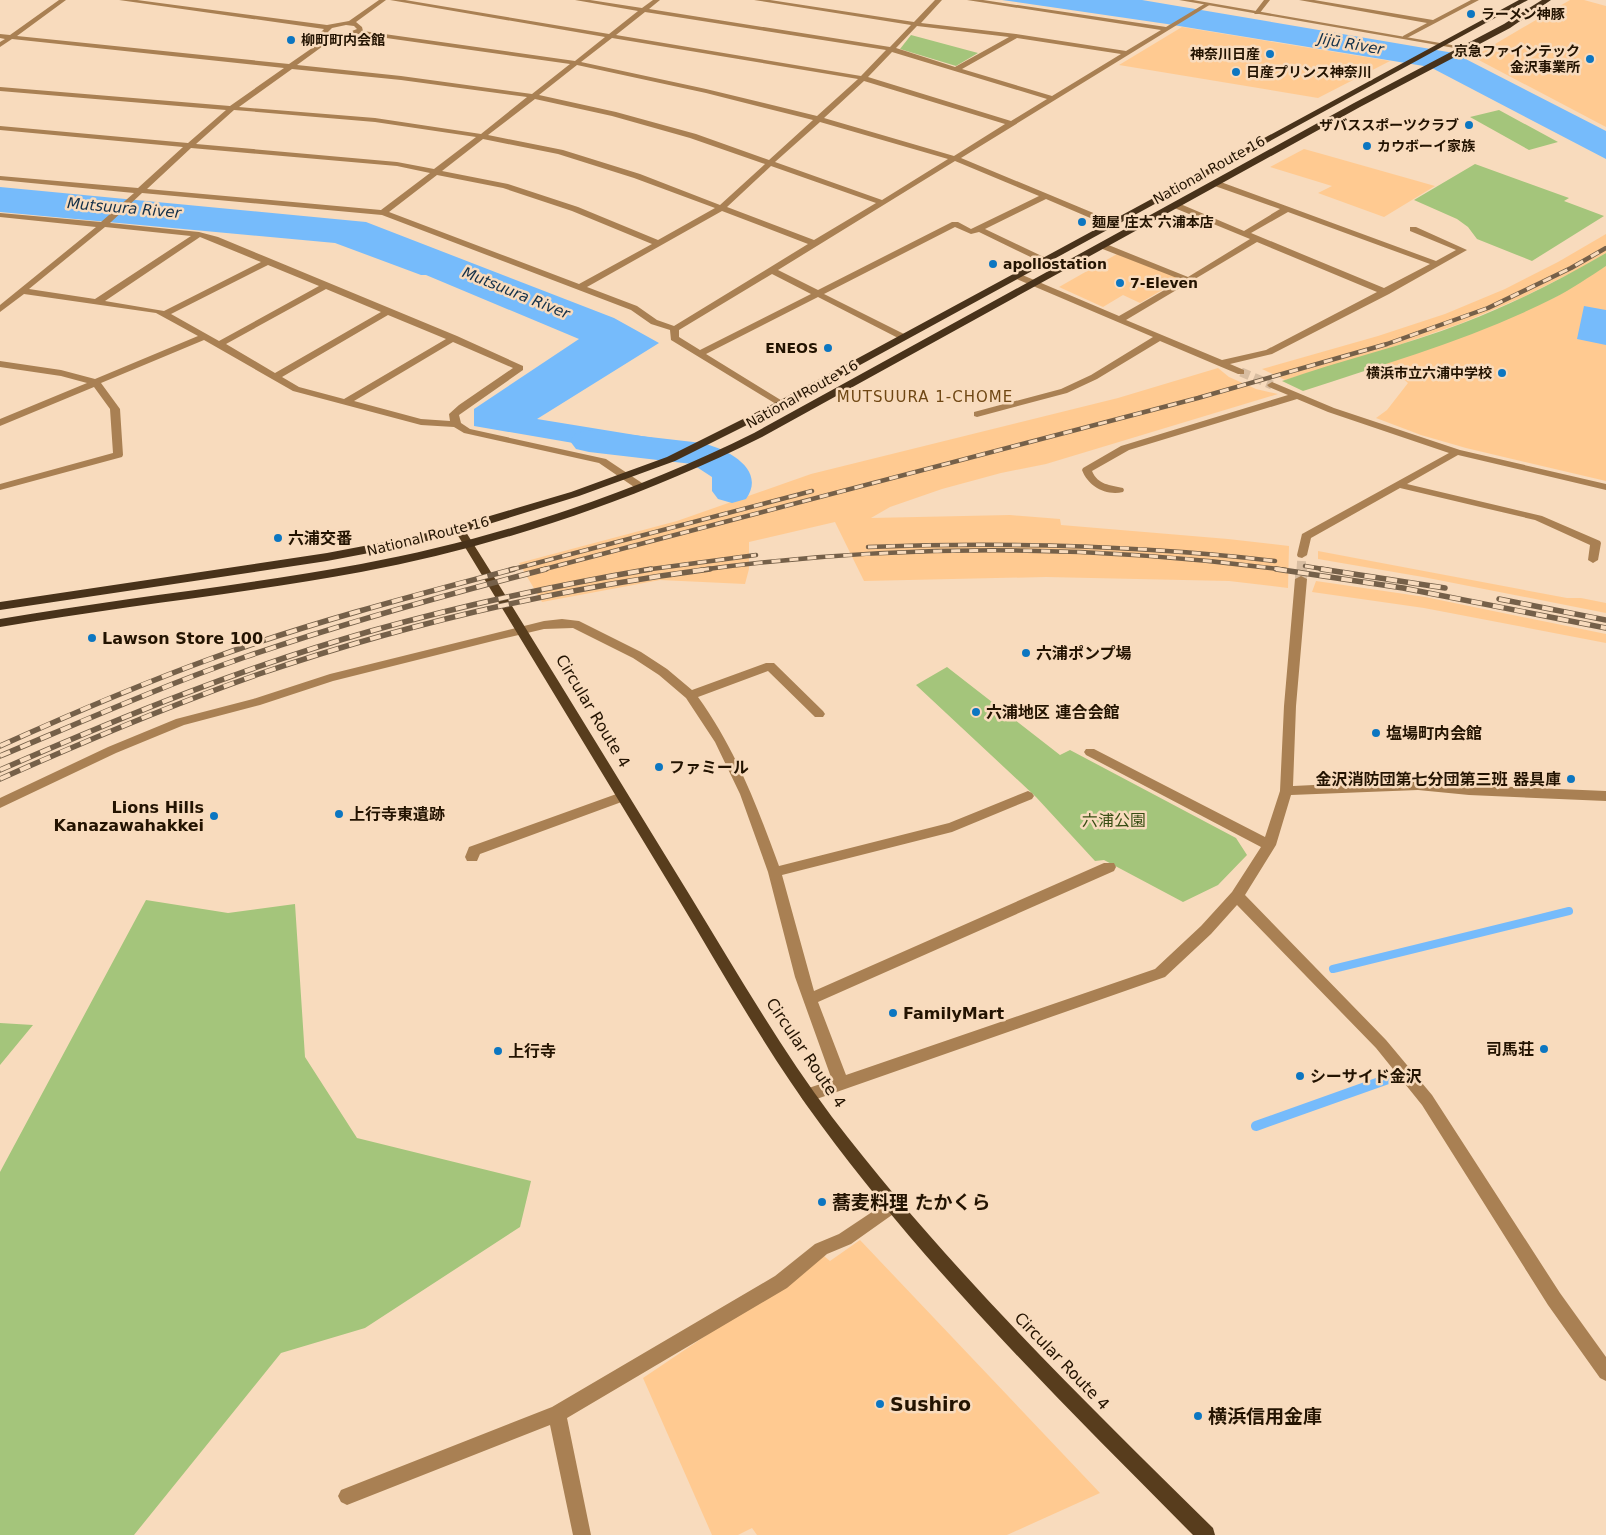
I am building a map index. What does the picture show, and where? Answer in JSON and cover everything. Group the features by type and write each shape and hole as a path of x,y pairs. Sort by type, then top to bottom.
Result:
{"highway":[{"name":"National Route 16","path":"0,606 327,557 406,542 459,529 624,477 671,459 781,404 1524,0"},
{"name":"National Route 16","path":"0,622 328,573 413,557 468,543 587,507 695,466 724,453 1215,183 1507,26 1547,0"}],"main road":[{"name":"Circular Route 4","path":"459,529 755,1014 808,1094 893,1205 958,1280 1034,1363 1206,1535"}],"street":[{"path":"0,45 63,0"},
{"path":"122,0 327,27 335,24 351,23 383,0"},
{"path":"393,0 863,78 1012,124"},
{"path":"578,0 890,50 1053,99"},
{"path":"383,213 657,0"},
{"path":"757,0 1126,53"},
{"path":"579,288 720,209 863,78 938,0"},
{"path":"970,0 1172,27"},
{"path":"1182,0 1205,6 1405,37 1442,46 1466,48"},
{"path":"1257,13 1267,0"},
{"path":"1302,0 1434,22"},
{"path":"1405,37 1476,0"},
{"path":"0,178 137,194 383,213 634,308 654,322 675,329 1205,6"},
{"path":"351,23 360,28 357,32"},
{"path":"327,27 324,32 332,36 349,35 357,32 576,63 819,119 956,159 1112,224"},
{"path":"0,36 455,85 533,96 613,114 684,134 884,202"},
{"path":"0,309 106,222 232,108 332,36"},
{"path":"956,70 1016,36"},
{"path":"0,89 375,120 482,136 577,158 637,176 816,244"},
{"path":"0,128 354,158 436,171 505,186 575,209 658,243"},
{"path":"1215,183 1438,264"},
{"path":"699,354 955,224 971,232 1046,196"},
{"path":"1175,205 1386,292"},
{"path":"1244,234 1287,209"},
{"path":"0,215 106,222 199,234 454,338 520,368 462,407 454,414 456,424"},
{"path":"979,229 1045,261"},
{"path":"1224,364 1269,352 1463,250 1413,229"},
{"path":"97,302 199,234"},
{"path":"1119,320 1256,239"},
{"path":"1103,246 1189,280"},
{"path":"164,314 267,262"},
{"path":"773,271 904,337"},
{"path":"1017,276 1241,372"},
{"path":"218,344 324,286"},
{"path":"23,291 164,314 296,389 420,422 456,424 467,432 602,461 640,488"},
{"path":"275,376 387,312"},
{"path":"675,329 674,338 781,404"},
{"path":"0,423 205,336"},
{"path":"977,414 1064,391 1094,377 1160,337"},
{"path":"346,402 454,338"},
{"path":"0,364 60,373 96,383 115,409 118,455 0,487"},
{"path":"1272,386 1349,416 1458,452 1606,487"},
{"path":"1119,490 1102,487 1090,480 1087,470 1125,448 1296,396"},
{"path":"1302,555 1306,536 1458,452"},
{"path":"1399,485 1538,518 1596,543 1593,560"},
{"path":"808,1094 1160,973 1206,930 1237,896 1269,845 1286,791 1290,706 1301,579"},
{"path":"0,803 112,750 180,722 256,702 330,678 520,630 562,623 575,624 637,655 663,672 690,695 703,713 746,794 774,872 802,977 841,1083"},
{"path":"690,695 770,666 819,714"},
{"path":"1090,752 1269,845"},
{"path":"1286,791 1418,785 1469,790 1606,796"},
{"path":"774,872 952,827 1028,796"},
{"path":"472,857 474,851 622,797"},
{"path":"810,999 1109,867"},
{"path":"1237,896 1381,1044 1427,1100 1554,1299 1606,1372"},
{"path":"347,1496 558,1414 781,1282 821,1249 845,1239 893,1205"},
{"path":"558,1414 582,1535"}],"shaded area":[{"path":"1570,0 1584,0 1606,6 1606,127 1473,57"},
{"path":"1182,27 1390,61 1318,98 1119,65"},
{"path":"1304,149 1435,186 1384,217 1318,193 1332,186 1270,167"},
{"path":"1606,234 1606,253 1523,297 1462,323 1393,347 1285,380 1262,369 1378,336 1445,314 1505,289 1558,262"},
{"name":"7-Eleven","path":"1117,254 1181,279 1140,303 1123,295 1103,307 1059,287"},
{"name":"横浜市立六浦中学校","path":"1606,266 1606,481 1466,448 1421,435 1376,418 1387,410 1408,383 1386,363 1485,328 1554,298"},
{"path":"1218,368 1229,377 1256,389 1278,394 1046,464 1001,473 942,489 890,507 871,518 1010,515 1060,519 1061,525 1289,546 1288,588 1229,581 1046,577 864,581 835,522 749,542 749,569 745,584 660,580 542,602 519,563 677,521 811,474 1118,398"},
{"path":"1318,551 1567,598 1581,598 1606,603 1606,613 1423,577 1318,559"},
{"path":"1316,581 1425,597 1606,634 1606,643 1424,608 1312,592"},
{"path":"860,1240 1100,1493 1007,1535 757,1535 752,1528 738,1535 712,1535 643,1378 824,1256 830,1261"}],"green space":[{"path":"911,35 978,53 956,66 900,49"},
{"path":"1499,110 1558,142 1529,150 1470,117"},
{"path":"1475,164 1569,198 1564,201 1604,216 1532,261 1477,239 1468,227 1457,219 1414,200"},
{"path":"1606,253 1606,266 1567,291 1524,312 1462,338 1303,391 1282,381 1418,339 1463,323 1536,291"},
{"name":"六浦公園","path":"947,667 1060,755 1070,750 1236,838 1247,855 1218,885 1183,902 1104,860 1095,861 1036,797 916,685"},
{"path":"146,900 228,913 295,904 305,1057 357,1138 531,1181 520,1227 365,1328 281,1353 134,1535 0,1535 0,1172"},
{"path":"0,1023 33,1025 0,1065"}],"water":[{"name":"Jijū River","path":"1002,0 1142,0 1454,53 1606,131 1606,159 1430,67 1167,24"},
{"path":"0,187 366,222 614,318 659,343 537,419 672,441 643,455 474,426 474,409 579,339 426,275 421,275 335,243 0,212"},
{"path":"1584,306 1606,310 1606,345 1577,339"}],"waterway":[{"name":"Mutsuura River","path":"589,441 702,454 731,472 732,491"},
{"path":"1333,969 1569,911"},
{"path":"1256,1126 1388,1079"}],"tunnel":[{"path":"1241,372 1272,385"},
{"path":"1301,570 1302,555"},
{"path":"1301,570 1301,579"}],"railway":[{"path":"541,570 1198,398 1387,344 1488,308 1571,268 1606,248"},
{"path":"510,570 812,491"},
{"path":"868,547 1072,546 1173,551 1275,561"},
{"path":"700,570 846,555 993,550 1140,555 1286,570"},
{"path":"650,569 756,555"},
{"path":"1305,566 1329,570"},
{"path":"0,746 130,690 247,646 437,589 514,569"},
{"path":"0,756 152,692 245,657 395,610 546,569"},
{"path":"0,770 183,694 276,660 324,645 476,604 650,569"},
{"path":"644,570 650,569"},
{"path":"0,779 96,737 193,698 259,674 370,639 482,610 539,598 653,577 710,569"},
{"path":"1276,569 1403,588 1606,628"},
{"path":"1321,569 1445,588"},
{"path":"1499,599 1606,620"}],"place":[{"name":"ラーメン神豚","path":"1471,14"},
{"name":"柳町町内会館","path":"291,40"},
{"name":"神奈川日産","path":"1270,54"},
{"name":"京急ファインテック 金沢事業所","path":"1590,59"},
{"name":"日産プリンス神奈川","path":"1236,72"},
{"name":"ザバススポーツクラブ","path":"1469,125"},
{"name":"カウボーイ家族","path":"1367,146"},
{"name":"麺屋 庄太 六浦本店","path":"1082,222"},
{"name":"apollostation","path":"993,264"},
{"name":"7-Eleven","path":"1120,283"},
{"name":"ENEOS","path":"828,348"},
{"name":"横浜市立六浦中学校","path":"1502,373"},
{"name":"六浦交番","path":"278,538"},
{"name":"Lawson Store 100","path":"92,638"},
{"name":"六浦ポンプ場","path":"1026,653"},
{"name":"六浦地区 連合会館","path":"976,712"},
{"name":"塩場町内会館","path":"1376,733"},
{"name":"ファミール","path":"659,767"},
{"name":"金沢消防団第七分団第三班 器具庫","path":"1571,779"},
{"name":"上行寺東遺跡","path":"339,814"},
{"name":"Lions Hills Kanazawahakkei","path":"214,816"},
{"name":"FamilyMart","path":"893,1013"},
{"name":"司馬荘","path":"1544,1049"},
{"name":"上行寺","path":"498,1051"},
{"name":"シーサイド金沢","path":"1300,1076"},
{"name":"蕎麦料理 たかくら","path":"822,1202"},
{"name":"Sushiro","path":"880,1404"},
{"name":"横浜信用金庫","path":"1198,1416"}],"district":[{"name":"MUTSUURA 1-CHOME","path":"925,397"}]}
